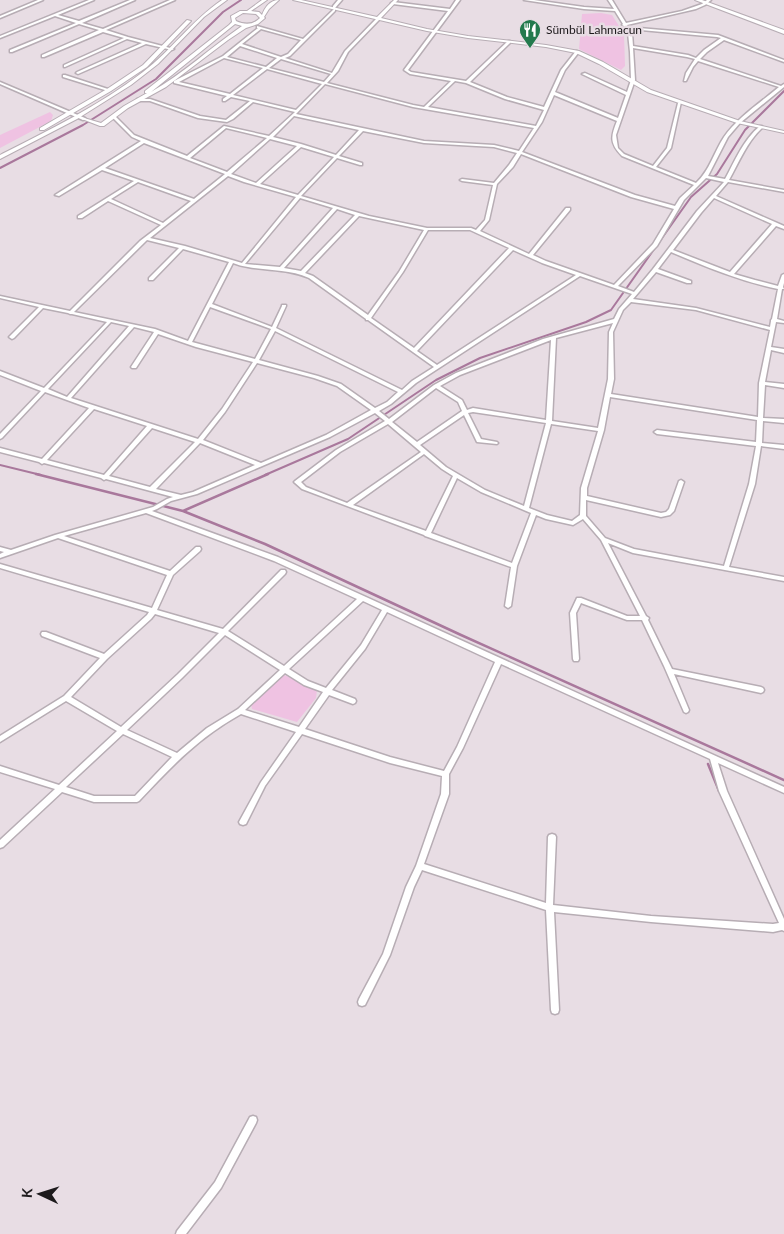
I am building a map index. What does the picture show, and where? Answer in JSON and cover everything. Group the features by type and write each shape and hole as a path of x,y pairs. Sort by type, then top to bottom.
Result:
{"main road":[{"path":"697,0 707,2 784,32"}],"street":[{"path":"0,17 42,0"},
{"path":"0,37 92,0"},
{"path":"11,51 133,0"},
{"path":"0,151 70,113 145,66 198,12 219,0"},
{"path":"0,157 77,116 135,80 172,49 199,18 225,0"},
{"path":"0,83 102,125 138,100 232,26 234,22 232,20 235,15 253,10 265,0"},
{"path":"138,100 168,83 244,27 262,20 267,8 277,0"},
{"path":"295,0 436,32 546,46 577,52 633,80 649,91 680,103 740,122 784,132"},
{"path":"308,0 334,8"},
{"path":"224,100 265,69 289,56 340,0"},
{"path":"458,0 406,70 410,73 467,82 506,98 546,110"},
{"path":"526,0 614,10"},
{"path":"616,0 610,1 630,33 633,80 614,135 616,148 623,154 697,185"},
{"path":"43,56 169,1"},
{"path":"70,313 146,238 229,173 269,138 333,74 346,52 395,2 450,10"},
{"path":"625,26 707,2"},
{"path":"247,12 263,16"},
{"path":"55,15 145,44 172,49"},
{"path":"234,22 241,25 253,24 259,29 304,40"},
{"path":"625,26 707,34 724,38 784,60"},
{"path":"168,83 175,82 224,57 259,29"},
{"path":"66,66 127,38"},
{"path":"685,80 689,68 697,58 724,38"},
{"path":"467,82 509,42"},
{"path":"78,73 145,44"},
{"path":"240,45 333,74"},
{"path":"632,47 697,58 782,86"},
{"path":"477,232 487,220 495,184 537,126 563,70 577,52"},
{"path":"224,57 265,69 425,108 537,126"},
{"path":"584,74 628,94"},
{"path":"64,76 109,90"},
{"path":"425,108 454,80"},
{"path":"175,82 362,130 424,142 494,146 520,152 634,196 676,208"},
{"path":"618,286 655,245 682,199 707,177 726,137 740,122 782,86"},
{"path":"553,93 618,120"},
{"path":"138,100 150,100 199,117 227,121 252,101"},
{"path":"654,167 669,148 680,103"},
{"path":"114,117 133,136 257,184 358,214 427,229 457,228 477,232 530,256 634,293"},
{"path":"187,158 225,127 300,145 361,164"},
{"path":"686,710 671,671 646,618 603,539 583,516 584,488 601,430 611,379 611,332 620,310 655,270 698,212 713,196 759,127"},
{"path":"242,264 299,196 362,130"},
{"path":"57,196 144,141"},
{"path":"257,184 300,145"},
{"path":"102,168 194,200"},
{"path":"707,177 724,181 756,184 784,191"},
{"path":"462,180 495,184"},
{"path":"80,217 136,181"},
{"path":"713,196 784,228"},
{"path":"109,200 164,225"},
{"path":"281,269 336,207"},
{"path":"530,256 568,210"},
{"path":"302,273 358,214"},
{"path":"731,274 775,224"},
{"path":"368,319 401,272 427,229"},
{"path":"146,238 231,262 302,273 311,277 437,367"},
{"path":"151,279 183,247"},
{"path":"414,351 512,248"},
{"path":"670,250 731,274 782,288"},
{"path":"189,343 231,262"},
{"path":"655,270 689,282"},
{"path":"0,556 57,536 147,511 169,500 195,493 328,436 382,417 402,392 437,367 579,275"},
{"path":"726,568 752,484 759,444 762,384 773,320 784,275"},
{"path":"0,297 157,332 189,343 316,377 339,385 424,452 456,475 483,491 534,512 573,522 583,516"},
{"path":"629,300 696,309 772,329"},
{"path":"210,305 274,329 402,392"},
{"path":"12,338 41,306"},
{"path":"151,490 216,421 256,361 274,329 284,306"},
{"path":"514,566 304,488 297,482 382,417 458,374 554,337 616,320"},
{"path":"773,320 784,322"},
{"path":"0,437 110,321"},
{"path":"68,399 132,326"},
{"path":"134,367 157,332"},
{"path":"526,508 549,421 554,337"},
{"path":"769,348 784,351"},
{"path":"0,373 68,399 198,441 261,464"},
{"path":"762,384 784,386"},
{"path":"436,386 460,401 479,441 495,443"},
{"path":"608,395 760,419 784,421"},
{"path":"42,462 93,407"},
{"path":"416,445 466,412 473,410 601,430"},
{"path":"104,478 150,426"},
{"path":"657,432 784,447"},
{"path":"0,450 182,497"},
{"path":"348,505 424,452"},
{"path":"428,535 456,475"},
{"path":"584,497 661,515 668,514 672,510 681,482"},
{"path":"147,511 276,559 784,790"},
{"path":"508,606 514,566 534,512"},
{"path":"57,536 171,574"},
{"path":"603,539 633,551 784,579"},
{"path":"0,549 11,552"},
{"path":"0,739 66,698 152,612 171,574 198,549"},
{"path":"0,566 152,612 193,621 224,632 283,670 327,692 353,701"},
{"path":"0,845 224,632 283,572"},
{"path":"0,769 94,799 137,799 177,756 216,723 240,711 362,598"},
{"path":"576,660 573,613 579,600 627,618 646,618"},
{"path":"243,822 264,784 327,692 364,647 386,608"},
{"path":"44,634 105,657"},
{"path":"362,1002 386,955 410,887 420,866 445,794 446,774 500,661"},
{"path":"671,671 761,690"},
{"path":"66,698 121,730 177,756"},
{"path":"240,711 390,760 446,774"},
{"path":"420,866 550,908 773,928 784,926 723,791 713,758"},
{"path":"552,837 550,908 555,1010"},
{"path":"180,1234 218,1185 253,1120"}],"shaded area":[{"path":"601,13 612,15 624,34 625,66 621,70 579,49 582,14"},
{"path":"50,112 53,115 51,121 0,148 0,135"},
{"path":"282,674 317,690 316,698 297,722 252,709 251,704"}],"waterway":[{"path":"0,168 83,125 156,79 223,12 241,0"},
{"path":"265,475 348,439 436,380 480,358 586,322 611,310 691,197 717,174 745,130 784,91"},
{"path":"0,465 41,475"},
{"path":"36,474 183,511"},
{"path":"183,511 268,474"},
{"path":"183,511 265,544 461,635 784,780"},
{"path":"708,764 719,791"}],"place":[{"name":"Sümbül Lahmacun","path":"530,49"}]}
